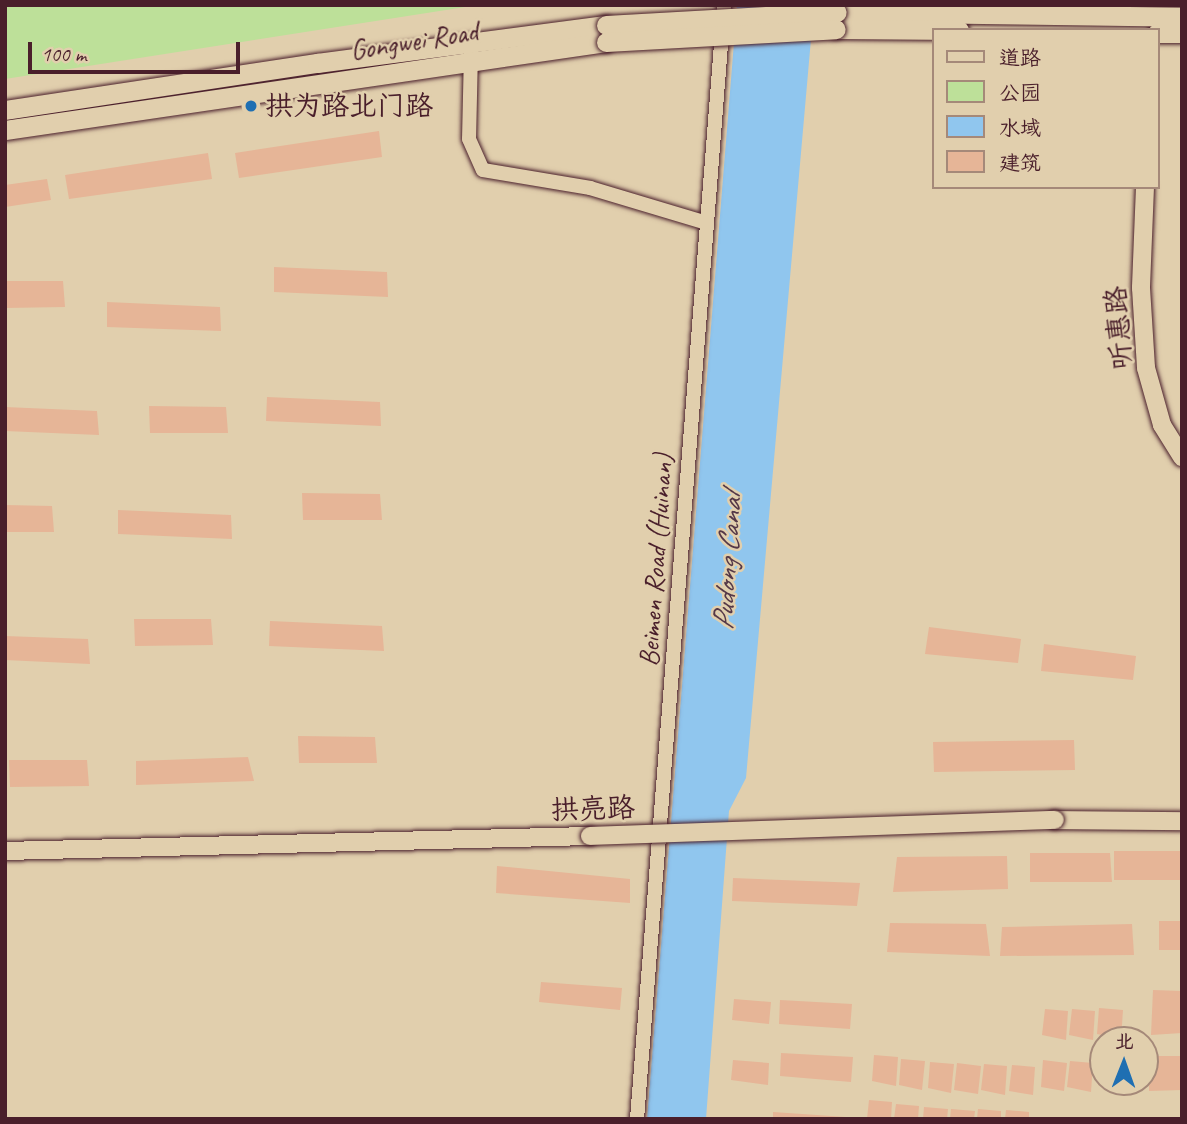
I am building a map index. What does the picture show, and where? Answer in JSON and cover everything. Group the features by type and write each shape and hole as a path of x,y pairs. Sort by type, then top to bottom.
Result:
{"main road":[{"name":"Gongwei Road","path":"1156,26 1182,17"},
{"name":"Gongwei Road","path":"836,20 934,28"},
{"name":"Gongwei Road","path":"5,130 471,52 606,34 836,20 1156,26 1182,33"},
{"name":"Gongwei Road","path":"5,110 317,63 471,52"}],"street":[{"name":"Beimen Road (Huinan)","path":"637,1119 724,5"},
{"path":"471,52 468,139 483,170 590,188 707,223"},
{"name":"听惠路","path":"1145,189 1141,288 1146,368 1162,425 1182,457"},
{"name":"拱亮路","path":"5,851 590,836 1055,820 1182,821"}],"green space":[{"path":"5,5 478,5 5,79"}],"water":[{"name":"Pudong Canal","path":"737,5 814,5 746,778 729,811 706,1119 647,1119"}],"building":[{"path":"379,131 382,157 239,178 235,153"},
{"path":"208,153 212,179 69,199 65,175"},
{"path":"47,179 51,200 5,207 5,185"},
{"path":"274,267 387,272 388,297 274,292"},
{"path":"5,281 63,281 65,307 5,308"},
{"path":"107,302 220,307 221,331 107,327"},
{"path":"267,397 380,402 381,426 266,421"},
{"path":"149,406 226,407 228,433 150,433"},
{"path":"5,407 97,411 99,435 5,431"},
{"path":"302,493 380,494 382,520 303,520"},
{"path":"5,505 52,506 54,532 5,532"},
{"path":"118,510 231,515 232,539 118,534"},
{"path":"134,619 211,619 213,645 135,646"},
{"path":"270,621 382,626 384,651 269,646"},
{"path":"929,627 1021,639 1018,663 925,654"},
{"path":"5,636 88,639 90,664 5,660"},
{"path":"1044,644 1136,656 1133,680 1041,671"},
{"path":"298,736 375,737 377,763 299,763"},
{"path":"1074,740 1075,770 934,772 933,742"},
{"path":"248,757 254,781 136,785 136,761"},
{"path":"9,760 87,760 89,786 10,787"},
{"path":"1114,851 1182,851 1182,880 1114,880"},
{"path":"1030,853 1110,853 1112,882 1030,882"},
{"path":"1007,856 1008,889 893,892 897,857"},
{"path":"497,866 630,879 630,903 496,893"},
{"path":"733,878 860,883 857,906 732,901"},
{"path":"1159,921 1182,921 1182,950 1159,950"},
{"path":"890,923 986,924 990,956 887,952"},
{"path":"1132,924 1134,955 1000,956 1002,927"},
{"path":"541,982 622,988 620,1010 539,1002"},
{"path":"1153,990 1182,991 1182,1033 1159,1034 1159,1026 1151,1026"},
{"path":"734,999 771,1002 769,1024 732,1020"},
{"path":"780,1000 852,1004 850,1029 779,1024"},
{"path":"1099,1008 1123,1010 1122,1026 1098,1026"},
{"path":"1045,1009 1068,1011 1066,1040 1042,1035"},
{"path":"1072,1009 1095,1011 1094,1026 1089,1026 1089,1039 1069,1035"},
{"path":"781,1053 853,1057 851,1082 780,1076"},
{"path":"874,1055 898,1057 896,1086 872,1081"},
{"path":"1159,1056 1182,1056 1182,1090 1159,1091"},
{"path":"901,1059 925,1061 922,1090 899,1085"},
{"path":"733,1060 769,1063 768,1085 731,1080"},
{"path":"1043,1060 1067,1063 1064,1091 1041,1087"},
{"path":"1070,1061 1089,1063 1089,1092 1067,1087"},
{"path":"930,1062 954,1064 951,1093 928,1088"},
{"path":"957,1063 981,1066 978,1094 954,1090"},
{"path":"984,1064 1007,1066 1005,1095 981,1090"},
{"path":"1012,1065 1035,1067 1033,1095 1009,1091"},
{"path":"869,1100 892,1102 891,1119 867,1119"},
{"path":"896,1104 919,1106 918,1119 894,1119"},
{"path":"924,1107 948,1109 947,1119 923,1119"},
{"path":"951,1109 975,1111 974,1119 950,1119"},
{"path":"978,1109 1001,1111 1001,1119 977,1119"},
{"path":"1006,1110 1029,1112 1029,1119 1005,1119"},
{"path":"773,1112 846,1117 846,1119 773,1119"}],"place":[{"name":"拱为路北门路","path":"251,106"}]}
